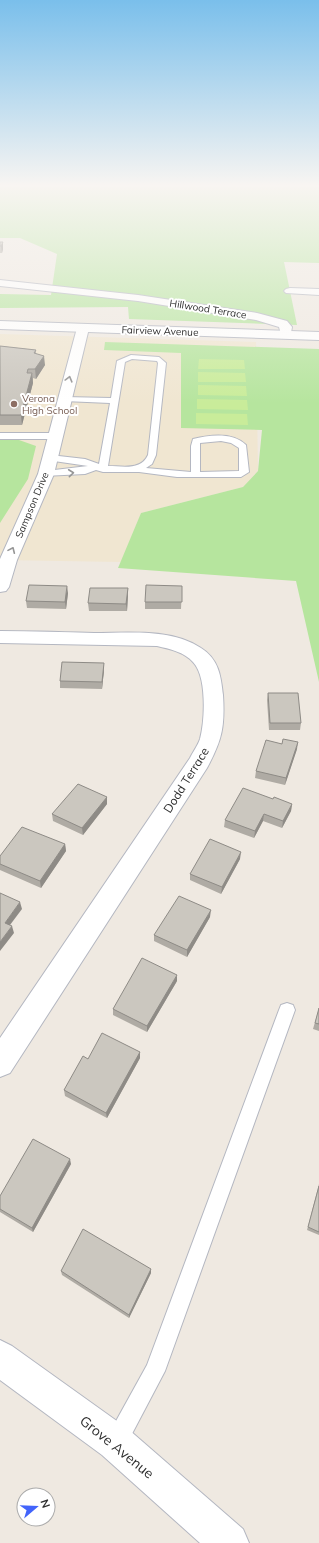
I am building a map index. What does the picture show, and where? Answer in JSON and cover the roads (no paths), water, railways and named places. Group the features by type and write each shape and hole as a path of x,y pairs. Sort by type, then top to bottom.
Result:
{"street":[{"name":"Hillwood Terrace","path":"0,283 138,298 257,317 283,324 286,327 286,335"},
{"path":"290,291 319,292"},
{"name":"Fairview Avenue","path":"1,327 83,328 319,336"},
{"name":"Sampson Drive","path":"0,587 8,560 46,474 83,328"},
{"name":"Dodd Terrace","path":"0,637 157,640 185,647 201,658 211,673 214,720 210,740 199,762 0,1063"},
{"name":"Grove Avenue","path":"0,1358 116,1442 229,1543"}],"lane":[{"path":"99,468 121,361 131,357 156,358 162,360 152,455 149,462 139,470"},
{"path":"64,399 114,401"},
{"path":"0,436 55,436"},
{"path":"46,474 85,471 99,468 139,470 158,474 196,474 241,474 244,472 243,447 238,442 233,440 196,441 196,474"},
{"path":"50,458 76,460 99,468"},
{"path":"116,1442 155,1372 287,1010"}],"place":[{"name":"Verona High School","path":"14,404"}]}
